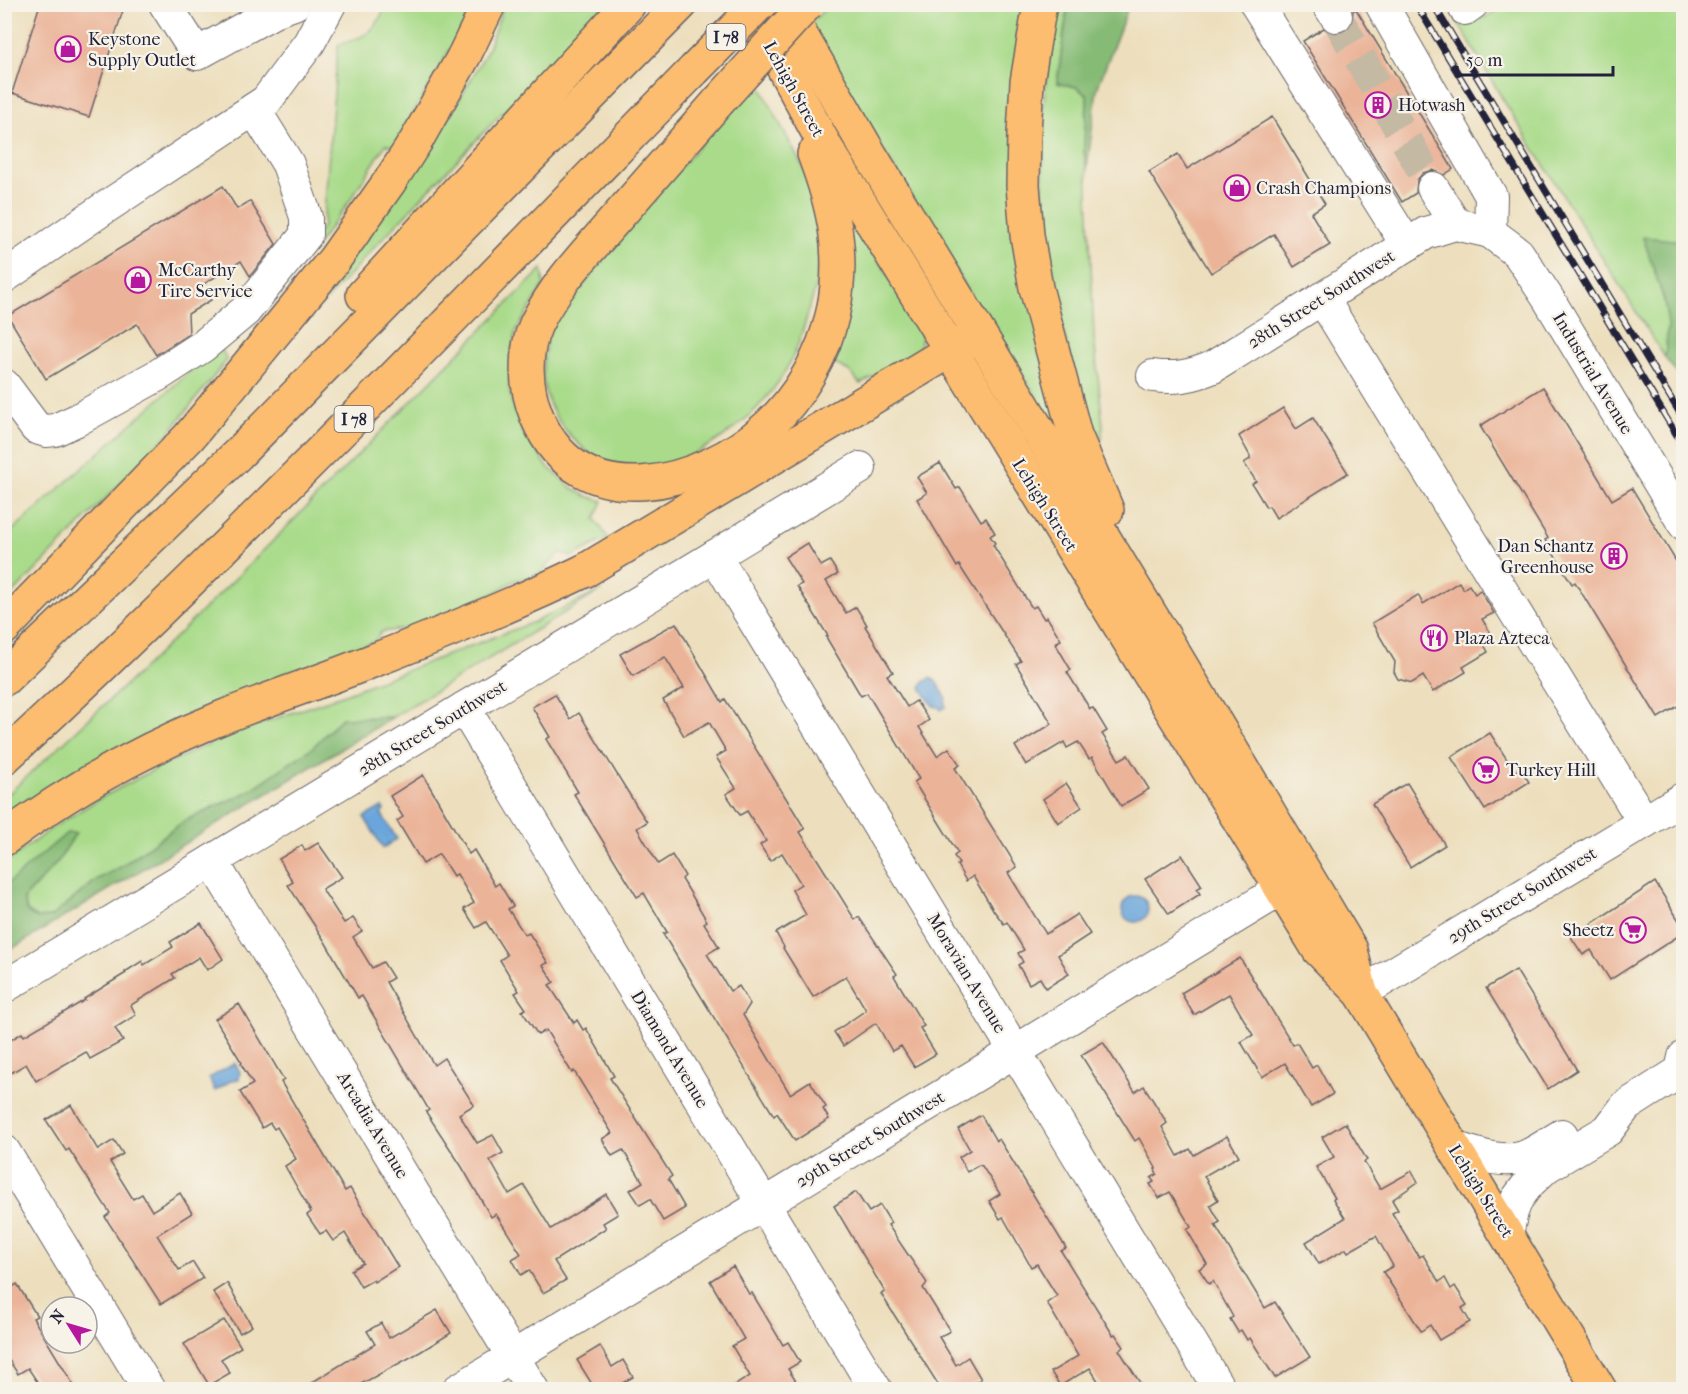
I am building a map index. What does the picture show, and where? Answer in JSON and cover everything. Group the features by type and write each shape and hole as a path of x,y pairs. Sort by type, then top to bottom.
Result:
{"highway":[{"path":"4,628 189,436 334,260 416,141 464,57 489,4"},
{"path":"45,641 629,4"},
{"name":"Lehigh Street","path":"746,4 828,149 950,351 1319,950 1361,993 1600,1389"},
{"name":"I 78","path":"4,758 205,566 363,410 759,4"},
{"name":"Lehigh Street","path":"783,4 865,146 1166,640 1351,950 1361,993"},
{"path":"780,62 824,181 835,219 838,251 837,283 832,314 822,349 809,375 788,405 768,426 745,445 708,466 668,480 642,484 616,483 595,476 579,468 559,451 543,431 533,407 527,364 529,345 536,324 569,273 807,4"},
{"path":"1040,4 1027,82 1024,133 1025,205 1036,288 1075,435 1089,471 1166,640"},
{"path":"4,679 238,454 673,13"},
{"path":"4,839 87,784 152,748 222,717 414,644 586,570 980,333"}],"street":[{"path":"165,4 197,54 277,10 294,4"},
{"path":"4,277 266,101 309,43 330,4"},
{"path":"1256,4 1407,245"},
{"path":"1381,4 1491,196 1490,232 1455,224 1433,188"},
{"path":"4,385 36,428 46,431 55,430 160,374 210,341 245,311 306,236 306,217 288,164 254,109"},
{"name":"28th Street Southwest","path":"1153,376 1173,378 1194,375 1213,367 1426,233 1455,224"},
{"name":"Industrial Avenue","path":"1490,232 1518,253 1549,300 1683,524"},
{"path":"1322,298 1644,822"},
{"name":"28th Street Southwest","path":"4,987 860,468"},
{"name":"Moravian Avenue","path":"715,556 1220,1389"},
{"name":"Diamond Avenue","path":"464,708 876,1389"},
{"name":"29th Street Southwest","path":"1361,993 1683,798"},
{"name":"Arcadia Avenue","path":"212,861 533,1389"},
{"name":"29th Street Southwest","path":"459,1389 1282,889"},
{"path":"1507,1234 1517,1199 1528,1183 1546,1167 1608,1130 1626,1106 1681,1071 1683,1058"},
{"path":"1454,1148 1505,1159 1524,1156 1608,1107 1626,1106"},
{"path":"4,1150 149,1389"}],"green space":[{"path":"1682,4 1683,241 1644,238 1664,300 1668,324 1665,358 1502,98 1449,7 1482,19 1506,5"},
{"path":"385,5 472,5 466,21 395,145 386,144 345,208 297,271 298,263 323,226 338,45 362,36 373,28"},
{"path":"504,5 605,5 322,305 324,292 373,227 452,113 487,51"},
{"path":"828,5 1027,5 1017,71 1056,426 992,331 809,26"},
{"path":"1055,5 1068,5 1057,83 1076,87 1087,95 1084,150 1087,169 1094,337 1103,426 1098,462 1053,291 1043,198 1043,109"},
{"path":"1068,5 1129,5 1097,89 1087,169 1084,141 1087,95 1076,87 1057,83"},
{"path":"757,80 810,181 828,246 819,262 816,286 798,343 785,372 764,401 749,416 712,444 683,459 653,468 625,469 605,463 573,438 556,417 550,405 544,385 543,368 551,326 648,204"},
{"path":"846,212 918,319 922,333 917,356 860,384 849,371 827,360"},
{"path":"1643,237 1683,241 1683,381 1665,358 1668,324 1664,300"},
{"path":"542,269 544,285 516,331 509,388 511,400 522,431 547,466 569,486 586,496 603,501 595,519 608,538 571,557 561,552 541,572 529,578 515,580 492,594 410,628 381,632 375,641 315,665 5,823 5,797 148,664 248,566"},
{"path":"221,348 227,360 168,434 5,602 4,538 196,366"},
{"path":"602,590 393,717 342,718 312,748 246,793 186,820 119,868 98,879 51,917 37,918 27,911 24,899 59,860 5,886 5,863 55,826 159,767 231,734 329,700 534,622"},
{"path":"393,717 5,953 5,886 67,833 76,833 59,860 24,899 27,911 37,918 51,917 98,879 119,868 186,820 246,793 312,748 342,718"}],"water":[{"path":"930,678 935,680 946,697 946,707 941,710 933,706 921,688"},
{"path":"382,807 384,810 381,813 397,839 383,848 364,817"},
{"path":"1135,896 1144,900 1148,909 1144,918 1135,922 1126,918 1122,909 1126,900"},
{"path":"235,1063 240,1072 239,1079 232,1080 215,1091 209,1078"}],"building":[{"name":"Keystone Supply Outlet","path":"40,4 125,4 89,117 12,93"},
{"name":"Hotwash","path":"1356,9 1453,169 1444,175 1433,170 1423,173 1417,180 1416,193 1402,202 1303,41 1324,28 1337,34 1345,31 1352,23 1353,11"},
{"name":"Crash Champions","path":"1272,117 1325,204 1311,213 1330,245 1294,267 1274,234 1211,273 1149,172 1178,154 1187,169"},
{"name":"McCarthy Tire Service","path":"223,186 237,209 250,201 276,244 250,276 241,261 202,285 211,300 188,314 189,334 156,355 137,324 46,379 8,316"},
{"name":"Dan Schantz Greenhouse","path":"1543,387 1612,500 1632,488 1683,573 1683,703 1658,718 1575,582 1572,584 1545,540 1548,538 1480,426"},
{"path":"1283,408 1296,429 1313,418 1348,473 1276,518 1269,506 1266,507 1252,484 1256,481 1244,463 1250,459 1250,456 1239,436"},
{"path":"940,463 956,489 960,487 981,521 986,518 995,533 990,536 995,543 993,545 1032,608 1036,606 1044,619 1047,617 1061,640 1055,643 1071,670 1067,672 1107,731 1102,734 1119,760 1128,755 1149,789 1121,806 1092,757 1089,759 1078,742 1067,748 1064,742 1026,765 1015,746 1052,724 1016,664 1021,661 959,565 957,567 917,499 927,493 917,477"},
{"path":"807,543 821,566 830,561 838,574 826,581 846,613 856,607 893,672 887,675 907,707 916,701 929,720 919,727 937,756 949,748 960,765 955,768 1017,867 1008,873 1046,934 1077,914 1090,934 1058,955 1069,974 1046,988 1040,978 1029,984 1018,965 1023,962 1018,953 1024,950 1007,922 1004,924 994,911 973,876 966,881 954,856 958,853 914,782 919,779 867,693 861,696 797,586 802,584 785,557"},
{"name":"Plaza Azteca","path":"1459,582 1463,589 1469,585 1475,594 1480,590 1494,613 1482,619 1492,635 1482,641 1488,652 1463,667 1466,672 1433,692 1423,676 1412,683 1398,679 1394,672 1395,662 1372,623 1418,595 1423,604"},
{"path":"676,623 722,702 725,699 805,829 800,832 855,920 859,917 897,974 894,976 924,1026 920,1028 936,1054 914,1067 901,1046 892,1051 876,1023 843,1046 834,1032 866,1010 846,976 813,997 783,948 776,933 806,915 792,890 801,884 782,853 770,861 760,845 766,841 747,811 740,815 726,794 736,788 716,757 726,751 709,722 684,736 663,700 684,688 665,657 633,676 620,654"},
{"path":"555,694 570,719 579,713 647,822 637,828 658,864 672,855 685,876 682,879 707,921 704,923 719,947 707,954 730,991 739,986 750,1004 743,1015 790,1094 810,1081 826,1107 823,1109 829,1119 795,1141 777,1113 774,1116 677,957 663,934 667,932 644,893 637,897 574,794 578,792 546,739 550,737 532,707"},
{"name":"Turkey Hill","path":"1490,733 1515,772 1520,768 1529,782 1485,810 1451,757"},
{"path":"423,775 469,854 474,850 495,886 499,883 513,906 508,909 525,935 529,933 548,963 543,965 554,982 549,985 574,1023 577,1020 583,1030 586,1028 614,1076 610,1078 672,1176 668,1179 685,1208 663,1221 650,1199 640,1205 630,1190 643,1182 623,1150 612,1156 602,1139 612,1133 574,1071 572,1073 546,1030 538,1035 522,1011 526,1009 515,993 519,991 500,960 507,955 486,922 476,928 464,909 474,903 457,874 453,876 439,854 423,864 397,821 403,817 390,796"},
{"path":"1066,783 1082,807 1058,823 1043,799"},
{"path":"1407,783 1445,845 1410,867 1372,804"},
{"path":"318,843 342,877 322,889 344,923 353,918 362,931 353,937 372,968 383,962 393,978 386,982 434,1065 444,1058 474,1105 459,1114 477,1143 493,1135 503,1153 490,1160 509,1194 524,1185 551,1229 606,1194 618,1214 603,1223 606,1228 554,1261 566,1280 543,1293 529,1270 521,1275 512,1259 521,1254 496,1214 491,1217 426,1112 429,1110 362,996 358,998 288,885 293,882 279,859 302,845 305,851"},
{"path":"1182,855 1202,886 1197,889 1200,894 1169,914 1145,879"},
{"name":"Sheetz","path":"1655,882 1683,927 1683,933 1610,980 1591,950 1583,955 1571,937"},
{"path":"201,923 223,959 207,970 199,957 172,974 175,978 131,1005 136,1015 115,1028 123,1041 90,1059 86,1052 36,1081 26,1064 4,1077 4,1044 22,1033 24,1036 85,1000 142,961 144,965 173,947 170,942"},
{"path":"1240,958 1293,1045 1297,1043 1312,1068 1317,1065 1333,1094 1311,1107 1285,1063 1262,1077 1241,1042 1253,1035 1229,994 1194,1015 1181,993"},
{"path":"1516,970 1577,1070 1548,1089 1486,988"},
{"path":"239,1004 284,1080 281,1082 345,1191 350,1188 398,1267 374,1282 373,1280 361,1287 351,1270 363,1263 345,1233 333,1241 326,1231 320,1234 307,1215 311,1212 285,1166 296,1159 277,1127 274,1129 270,1123 262,1128 240,1092 253,1084 215,1019"},
{"path":"1103,1042 1135,1092 1144,1086 1167,1123 1162,1127 1178,1156 1190,1149 1194,1155 1227,1136 1239,1156 1204,1176 1218,1200 1210,1205 1220,1222 1215,1225 1265,1308 1275,1302 1310,1357 1275,1378 1250,1338 1247,1340 1241,1330 1238,1332 1230,1319 1233,1317 1213,1281 1209,1284 1199,1269 1207,1264 1187,1230 1191,1227 1170,1192 1159,1198 1150,1184 1154,1182 1151,1178 1157,1174 1156,1168 1139,1138 1135,1141 1081,1055"},
{"path":"71,1105 98,1150 114,1140 123,1154 110,1162 133,1199 142,1194 152,1211 180,1193 192,1213 157,1235 179,1270 193,1262 203,1278 161,1304 105,1217 110,1213 69,1149 66,1151 46,1120"},
{"path":"981,1115 996,1141 999,1139 1066,1248 1061,1251 1113,1335 1115,1334 1124,1347 1119,1350 1144,1389 1103,1389 1090,1368 1060,1386 1051,1372 1078,1356 1047,1303 1057,1296 1037,1264 1031,1267 1003,1217 1000,1219 989,1201 1000,1194 982,1166 979,1165 967,1172 959,1157 970,1150 958,1129"},
{"path":"1345,1123 1367,1160 1364,1162 1380,1189 1412,1171 1418,1182 1392,1200 1398,1210 1392,1213 1419,1257 1423,1255 1439,1282 1445,1278 1451,1289 1455,1286 1467,1305 1462,1308 1470,1322 1439,1340 1430,1325 1421,1331 1383,1272 1393,1266 1376,1236 1348,1252 1346,1249 1319,1264 1306,1242 1345,1218 1316,1167 1334,1157 1322,1137"},
{"path":"856,1192 869,1212 880,1205 891,1223 888,1225 927,1283 923,1288 950,1331 939,1337 956,1365 968,1357 981,1379 964,1389 941,1389 881,1294 885,1292 834,1206"},
{"path":"733,1266 783,1345 788,1342 800,1362 788,1369 801,1389 729,1389 750,1376 732,1346 744,1339 710,1281"},
{"path":"227,1283 252,1326 240,1333 213,1292"},
{"path":"17,1284 37,1316 33,1318 39,1328 39,1355 55,1355 76,1389 42,1389 28,1368 18,1374 4,1353 4,1292"},
{"path":"437,1310 451,1333 420,1352 352,1389 301,1389 375,1344 367,1331 381,1323 389,1338"},
{"path":"224,1320 241,1347 221,1359 230,1373 209,1385 184,1344"},
{"path":"600,1346 612,1367 623,1360 633,1377 612,1389 595,1389 577,1360"}],"tunnel":[{"path":"1336,16 1433,188"}],"railway":[{"path":"1416,4 1684,447"},
{"path":"1433,4 1684,420"}],"place":[{"name":"Keystone Supply Outlet","path":"68,49"},
{"name":"Hotwash","path":"1378,105"},
{"name":"Crash Champions","path":"1237,188"},
{"name":"McCarthy Tire Service","path":"138,280"},
{"name":"Dan Schantz Greenhouse","path":"1614,556"},
{"name":"Plaza Azteca","path":"1434,638"},
{"name":"Turkey Hill","path":"1486,770"},
{"name":"Sheetz","path":"1633,930"}]}
